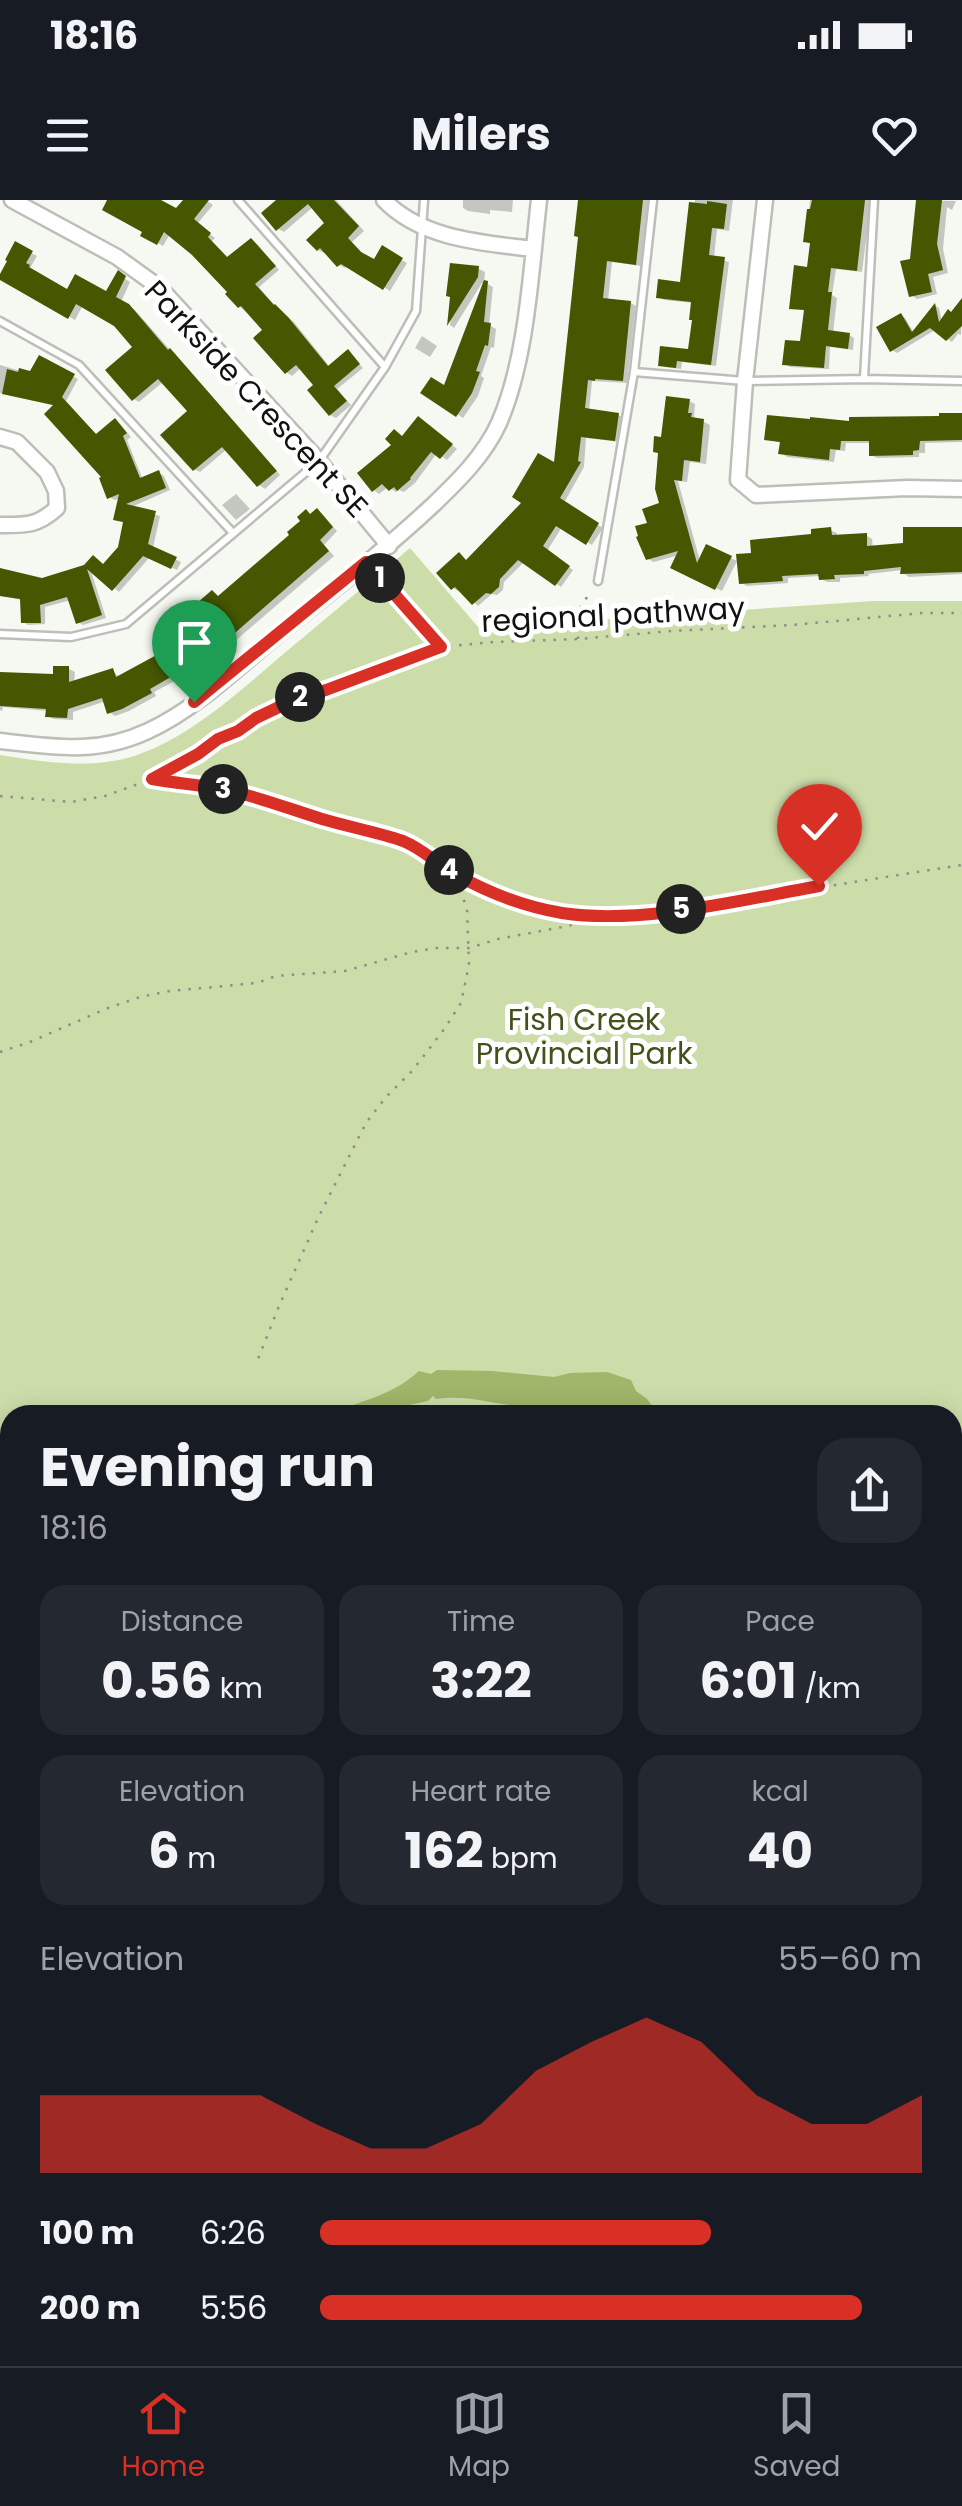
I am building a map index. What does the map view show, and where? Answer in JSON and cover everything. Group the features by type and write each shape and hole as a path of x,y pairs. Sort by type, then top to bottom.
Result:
{"street":[{"path":"384,200 421,226 469,241 533,249"},
{"path":"0,741 70,749 106,746 150,731 194,702 389,546 467,472 498,426 514,380 539,200"},
{"path":"765,200 738,480 756,495 962,488"},
{"name":"Parkside Crescent SE","path":"18,201 116,257 160,288 318,461 389,546"},
{"path":"0,438 17,442 46,472 56,491 57,508 43,520 0,525"}],"lane":[{"path":"238,200 385,367"},
{"path":"0,634 72,637 126,624 318,461 385,367 416,311 424,200"},
{"path":"598,581 634,372 653,200"},
{"path":"864,379 874,200"},
{"path":"0,321 79,366 233,533"},
{"path":"634,372 745,381 962,381"}],"path":[{"path":"366,562 441,647"},
{"path":"578,639 578,611 598,581"},
{"name":"regional pathway","path":"0,796 71,802 105,796 152,779 218,739 300,697 441,647 792,625 922,612 962,613"},
{"path":"152,779 236,792 394,838 421,850 453,873 560,913 657,913 962,864"},
{"path":"258,1359 319,1216 366,1123 413,1070 461,1003 469,965 467,908 453,873"},
{"path":"0,1052 108,1008 156,994 257,982 276,976 331,973 424,950 469,948 598,916"}],"green space":[{"name":"Fish Creek Provincial Park","path":"410,548 479,628 873,601 962,601 962,1405 0,1405 0,755 51,762 121,760 176,737 231,698"}],"shaded area":[{"path":"437,1370 492,1371 554,1377 607,1372 631,1380 636,1391 652,1405 516,1405 433,1396 409,1405 353,1405 385,1393 419,1371 431,1374"}],"building":[{"path":"107,200 161,200 176,208 183,200 209,200 194,219 211,233 208,237 227,257 251,238 276,266 255,284 328,366 348,349 360,364 334,386 347,401 329,416 307,390 313,385 296,365 285,374 253,338 262,330 192,255 164,232 157,245 140,236 142,232 102,210"},
{"path":"276,200 334,200 359,226 348,238 361,252 374,259 382,245 403,258 383,290 341,264 337,267 320,248 317,251 306,240 324,223 308,204 276,231 261,213"},
{"path":"578,200 643,200 636,265 607,261 603,298 631,301 623,381 588,380 585,408 619,413 615,441 581,437 581,462 560,498 599,523 586,545 556,526 543,546 570,566 555,586 518,560 500,579 499,587 472,605 436,573 459,552 466,560 521,503 512,497 538,453 554,462 578,237 574,236"},
{"path":"812,200 865,200 857,271 831,268 828,292 832,292 828,330 850,333 848,349 826,346 824,368 782,365 785,340 800,341 804,310 789,309 794,265 807,267 810,243 803,242 807,209"},
{"path":"916,200 942,200 937,244 943,270 928,274 932,292 909,297 900,261 910,259"},
{"path":"689,202 727,204 724,229 712,228 709,255 725,257 711,365 677,361 676,368 658,366 660,346 688,349 692,320 691,302 656,298 658,279 680,282"},
{"path":"15,241 33,251 26,263 29,267 67,289 75,274 106,291 118,270 126,276 116,297 129,304 170,348 277,471 257,487 222,447 193,471 160,435 187,411 158,379 132,401 105,370 132,347 114,326 76,304 68,319 0,280"},
{"path":"450,263 479,266 478,277 447,326 450,297 446,296"},
{"path":"484,280 488,281 484,322 491,323 488,346 485,345 476,371 480,372 472,393 456,417 420,393 431,377 444,385"},
{"path":"962,298 962,326 946,341 930,328 890,352 876,327 901,313 912,332 935,303 939,322"},
{"path":"39,355 75,374 62,397 96,434 115,418 127,433 123,436 140,478 159,470 166,488 126,504 156,511 148,544 177,557 171,569 143,556 112,591 87,569 102,615 76,624 67,597 40,605 41,623 21,623 20,599 0,596 0,568 42,578 84,565 93,555 103,564 118,547 123,522 113,520 119,494 107,499 101,477 44,414 53,405 2,394 7,369 30,371"},
{"path":"666,396 690,399 688,413 704,419 700,462 684,460 682,481 674,480 697,563 706,544 732,556 715,590 670,568 678,551 646,560 636,537 635,526 647,523 642,509 659,503 654,436 661,437"},
{"path":"962,413 962,440 920,441 919,450 913,451 913,455 869,456 869,441 841,441 840,450 830,449 829,460 778,454 780,442 764,440 767,415 849,421 849,417"},
{"path":"418,416 453,444 440,459 431,452 397,491 394,487 389,491 382,484 372,492 357,473 391,445 385,439 394,429 402,436"},
{"path":"317,508 333,527 320,540 329,551 228,639 221,632 189,658 196,666 181,679 176,674 150,689 152,693 107,714 102,698 68,709 67,718 45,717 46,709 0,706 0,672 53,674 53,666 69,666 69,682 113,668 116,677 162,652 158,647 188,623 182,616 212,590 218,596 289,535 287,532 300,521 297,517 306,509 310,514"},
{"path":"831,527 832,535 867,533 867,546 903,543 903,527 962,527 962,572 900,574 901,567 834,575 835,579 819,580 818,574 739,584 736,554 751,553 750,540 811,534 811,529"}],"route":[{"path":"194,702 366,562 441,647 300,697 218,739 152,779 236,792 394,838 453,873 519,902 560,913 610,917 657,913 819,886"}]}
